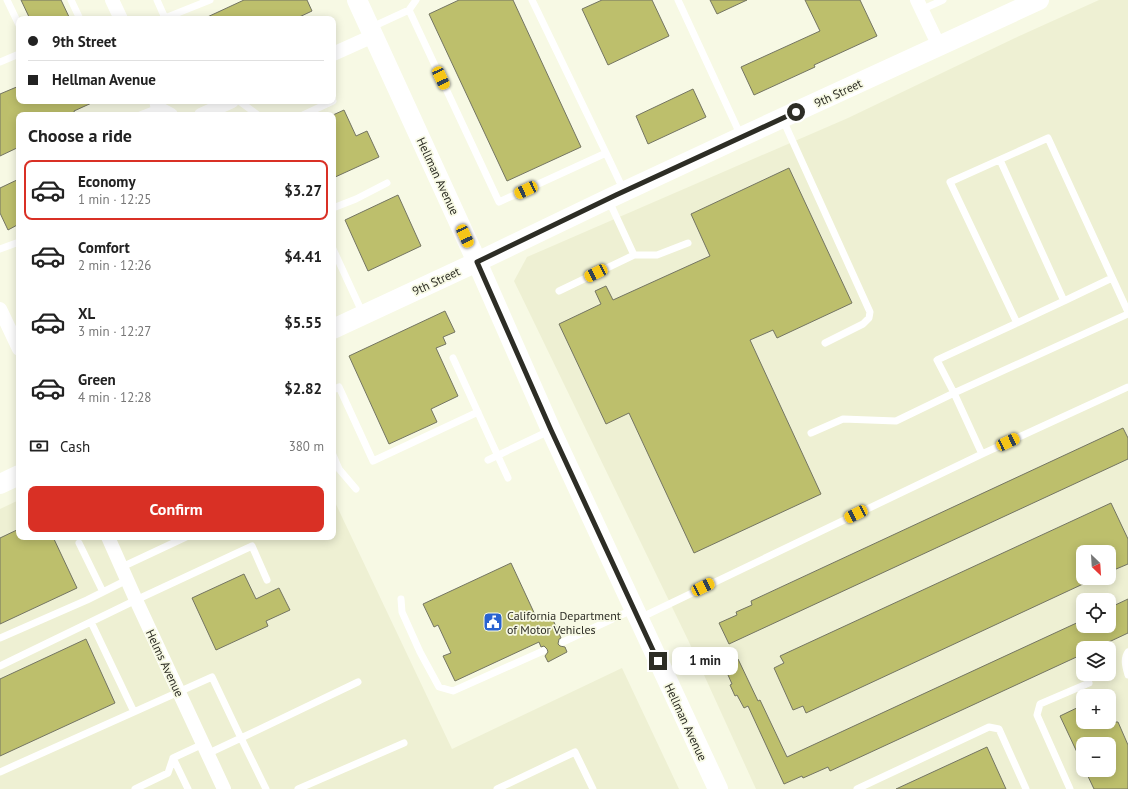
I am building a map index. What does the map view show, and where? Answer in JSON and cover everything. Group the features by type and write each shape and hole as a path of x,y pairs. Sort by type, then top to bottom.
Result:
{"street":[{"path":"112,0 119,16"},
{"name":"Hellman Avenue","path":"357,0 477,262 551,430 718,789"},
{"name":"9th Street","path":"336,328 741,136 1039,0"},
{"path":"919,5 939,46"},
{"path":"336,52 371,32"},
{"path":"208,112 225,104"},
{"path":"157,105 167,112"},
{"path":"0,309 16,338"},
{"path":"0,484 16,476"},
{"name":"Helms Avenue","path":"109,540 224,789"}],"lane":[{"path":"7,0 16,19"},
{"path":"71,0 79,16"},
{"path":"157,0 163,16"},
{"path":"171,16 210,0"},
{"path":"371,32 409,10 416,0"},
{"path":"532,0 606,153 616,195 634,255"},
{"path":"678,0 741,136"},
{"path":"919,5 942,0"},
{"path":"409,10 499,202 606,153"},
{"path":"0,62 16,55"},
{"path":"243,104 254,112"},
{"path":"309,112 326,104"},
{"path":"145,112 157,105"},
{"path":"782,118 870,312 869,318 863,324 825,343"},
{"path":"811,433 843,418 896,421 1128,313 1048,138 950,182 1018,323"},
{"path":"1000,160 1064,301"},
{"path":"336,207 356,199 386,183"},
{"path":"0,249 16,243"},
{"path":"559,291 634,255 657,255 688,243"},
{"path":"336,255 364,315"},
{"path":"982,454 938,360 1112,278"},
{"path":"453,358 508,478"},
{"path":"336,388 339,387 373,461 478,412"},
{"path":"562,642 636,614 1128,387"},
{"path":"488,460 551,430"},
{"path":"336,461 356,489"},
{"path":"122,567 180,540"},
{"path":"79,543 103,592"},
{"path":"0,666 252,546 267,580"},
{"path":"0,638 87,600 127,580"},
{"path":"401,599 402,612 420,652 439,687 453,691 543,651"},
{"path":"91,622 134,712"},
{"path":"1128,652 1126,655 1128,675"},
{"path":"0,772 212,677 266,789"},
{"path":"173,758 241,738 358,682"},
{"path":"1070,789 1037,715 1040,704 1089,683"},
{"path":"857,789 989,727 999,729 1026,789"},
{"path":"298,789 404,743"},
{"path":"497,789 575,752 593,789"},
{"path":"135,789 168,773 173,758"},
{"path":"173,758 188,789"}],"shaded area":[{"path":"1099,0 1128,0 1128,789 756,789 689,642 514,281 527,257 848,118 1015,38"},
{"path":"16,501 16,540 336,540 336,504 452,749 622,668 679,789 0,789 0,509"}],"building":[{"path":"21,0 61,0 69,16 29,16"},
{"path":"244,0 307,0 312,11 301,16 209,16"},
{"path":"459,0 513,0 581,147 507,181 429,14"},
{"path":"602,0 652,0 669,36 608,65 582,9"},
{"path":"710,0 747,0 717,14"},
{"path":"805,0 860,0 877,36 754,95 741,67 820,31"},
{"path":"16,87 16,104 89,104 74,112 16,112 16,148 0,156 0,94"},
{"path":"693,89 706,117 648,144 636,116"},
{"path":"344,110 356,136 367,131 379,157 336,177 336,114"},
{"path":"789,168 852,303 777,338 773,330 750,340 821,494 694,553 629,413 606,424 559,324 601,304 595,291 606,286 613,300 710,256 691,214"},
{"path":"16,180 16,226 8,230 0,213 0,188"},
{"path":"398,195 421,246 368,271 345,220"},
{"path":"445,311 455,332 443,337 446,344 436,348 458,396 431,409 437,422 389,444 349,356"},
{"path":"1123,428 1128,438 1128,459 729,644 719,623 737,615 736,612 752,605 751,601"},
{"path":"1111,503 1128,539 1128,564 1116,569 1116,545 1076,545 1076,585 1081,585 806,713 803,706 793,710 774,668 784,663 780,656"},
{"path":"16,530 16,540 54,540 77,588 0,624 0,538"},
{"name":"California Department of Motor Vehicles","path":"511,563 537,619 550,613 561,638 559,639 558,644 565,647 567,652 548,662 545,656 548,652 547,649 544,646 541,647 539,642 455,681 443,656 451,653 438,625 434,627 423,604"},
{"path":"244,574 256,599 279,588 290,610 266,621 268,626 216,650 192,598"},
{"path":"1128,599 1128,633 1111,641 1076,641 1076,657 830,771 828,767 803,778 802,776 784,784 748,706 744,708 737,695 735,696 730,685 732,684 724,666 738,659 758,701 760,700 787,757 1076,623 1076,633 1116,633 1116,605"},
{"path":"86,639 115,703 0,756 0,679"},
{"path":"1076,708 1076,729 1116,729 1116,722 1118,722 1128,745 1128,789 1094,789 1088,777 1116,777 1116,737 1076,737 1076,750 1060,716"},
{"path":"987,747 1006,789 896,789"}],"place":[{"name":"California Department of Motor Vehicles","path":"493,622"}],"route":[{"path":"658,661 551,430 477,262 741,136 796,112"}]}
